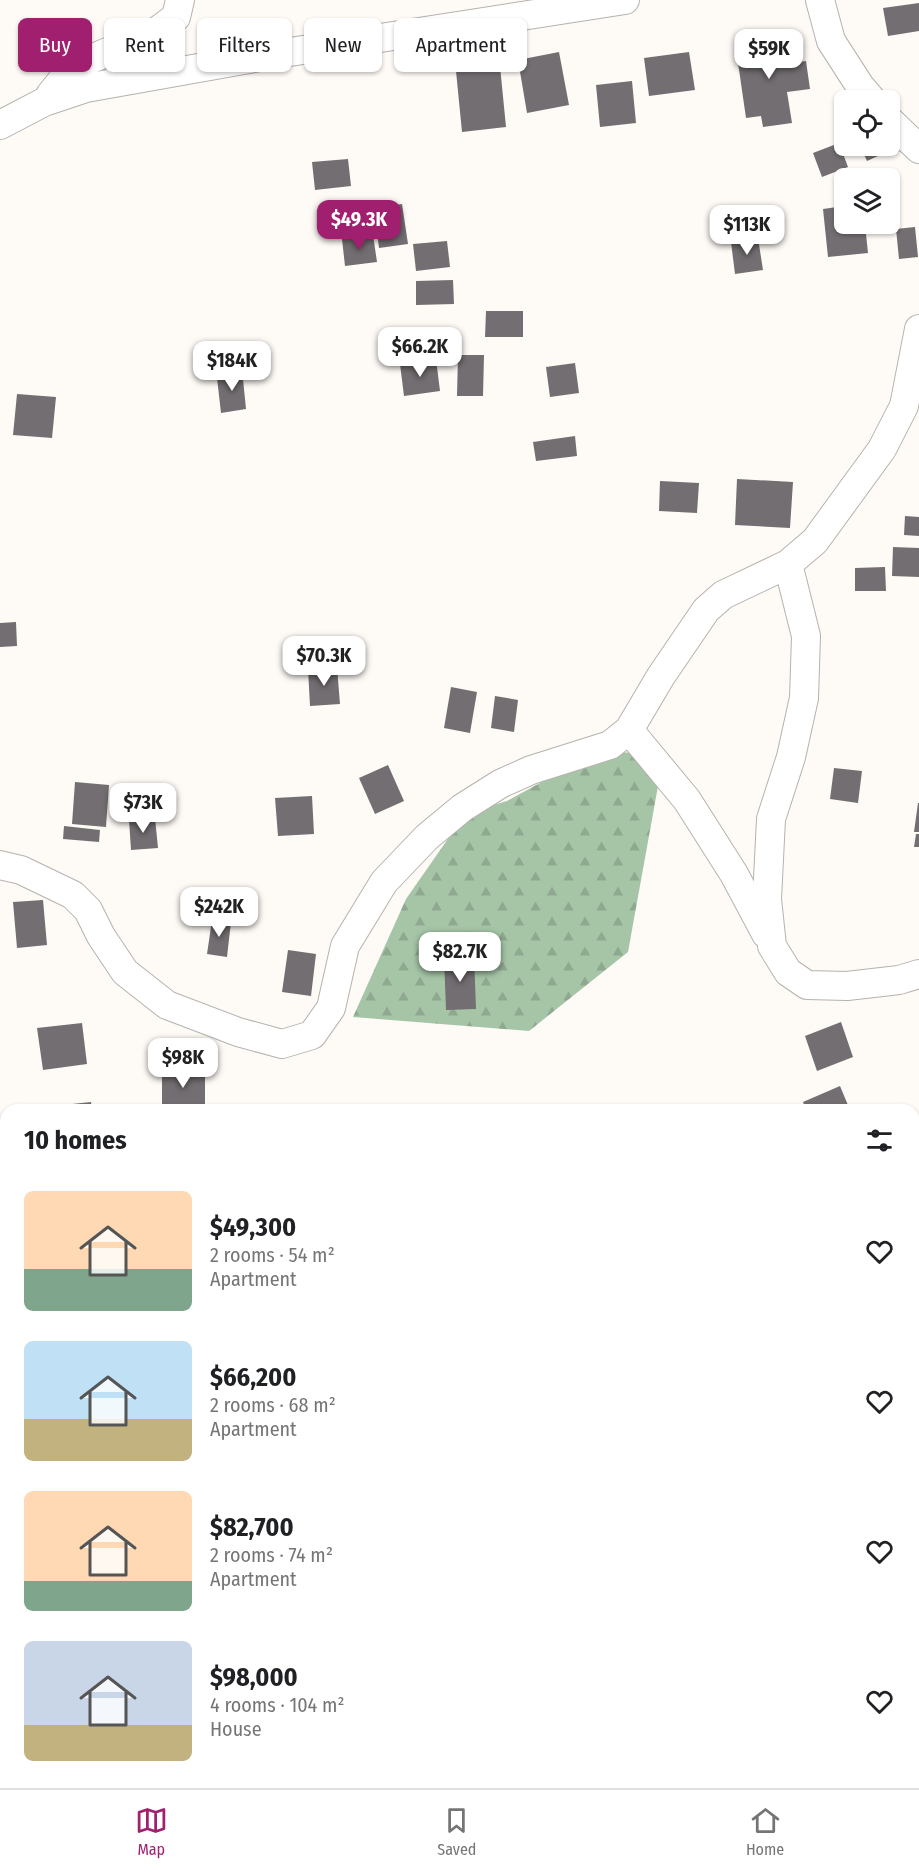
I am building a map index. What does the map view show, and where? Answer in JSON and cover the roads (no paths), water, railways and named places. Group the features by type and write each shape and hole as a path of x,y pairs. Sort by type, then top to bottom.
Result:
{"street":[{"path":"0,108 44,102 62,80 91,59 157,31 176,17 180,0"},
{"path":"0,125 44,102 86,88 244,60 625,0"},
{"path":"820,0 831,41 863,90"},
{"path":"900,131 919,149"},
{"path":"0,865 21,870 73,895 88,910 101,936 125,972 167,1005 238,1032 282,1044 312,1035 331,1008 345,946 384,882 427,837 462,808 500,784 531,770 610,745 629,730 661,676 706,610 723,595 788,564 815,541 882,449 904,406 916,363 919,329"},
{"path":"772,946 767,899 771,819 791,757 804,698 806,636 788,564"},
{"path":"629,730 687,800 734,874 788,972 807,985 847,986 899,980 919,974"}]}
